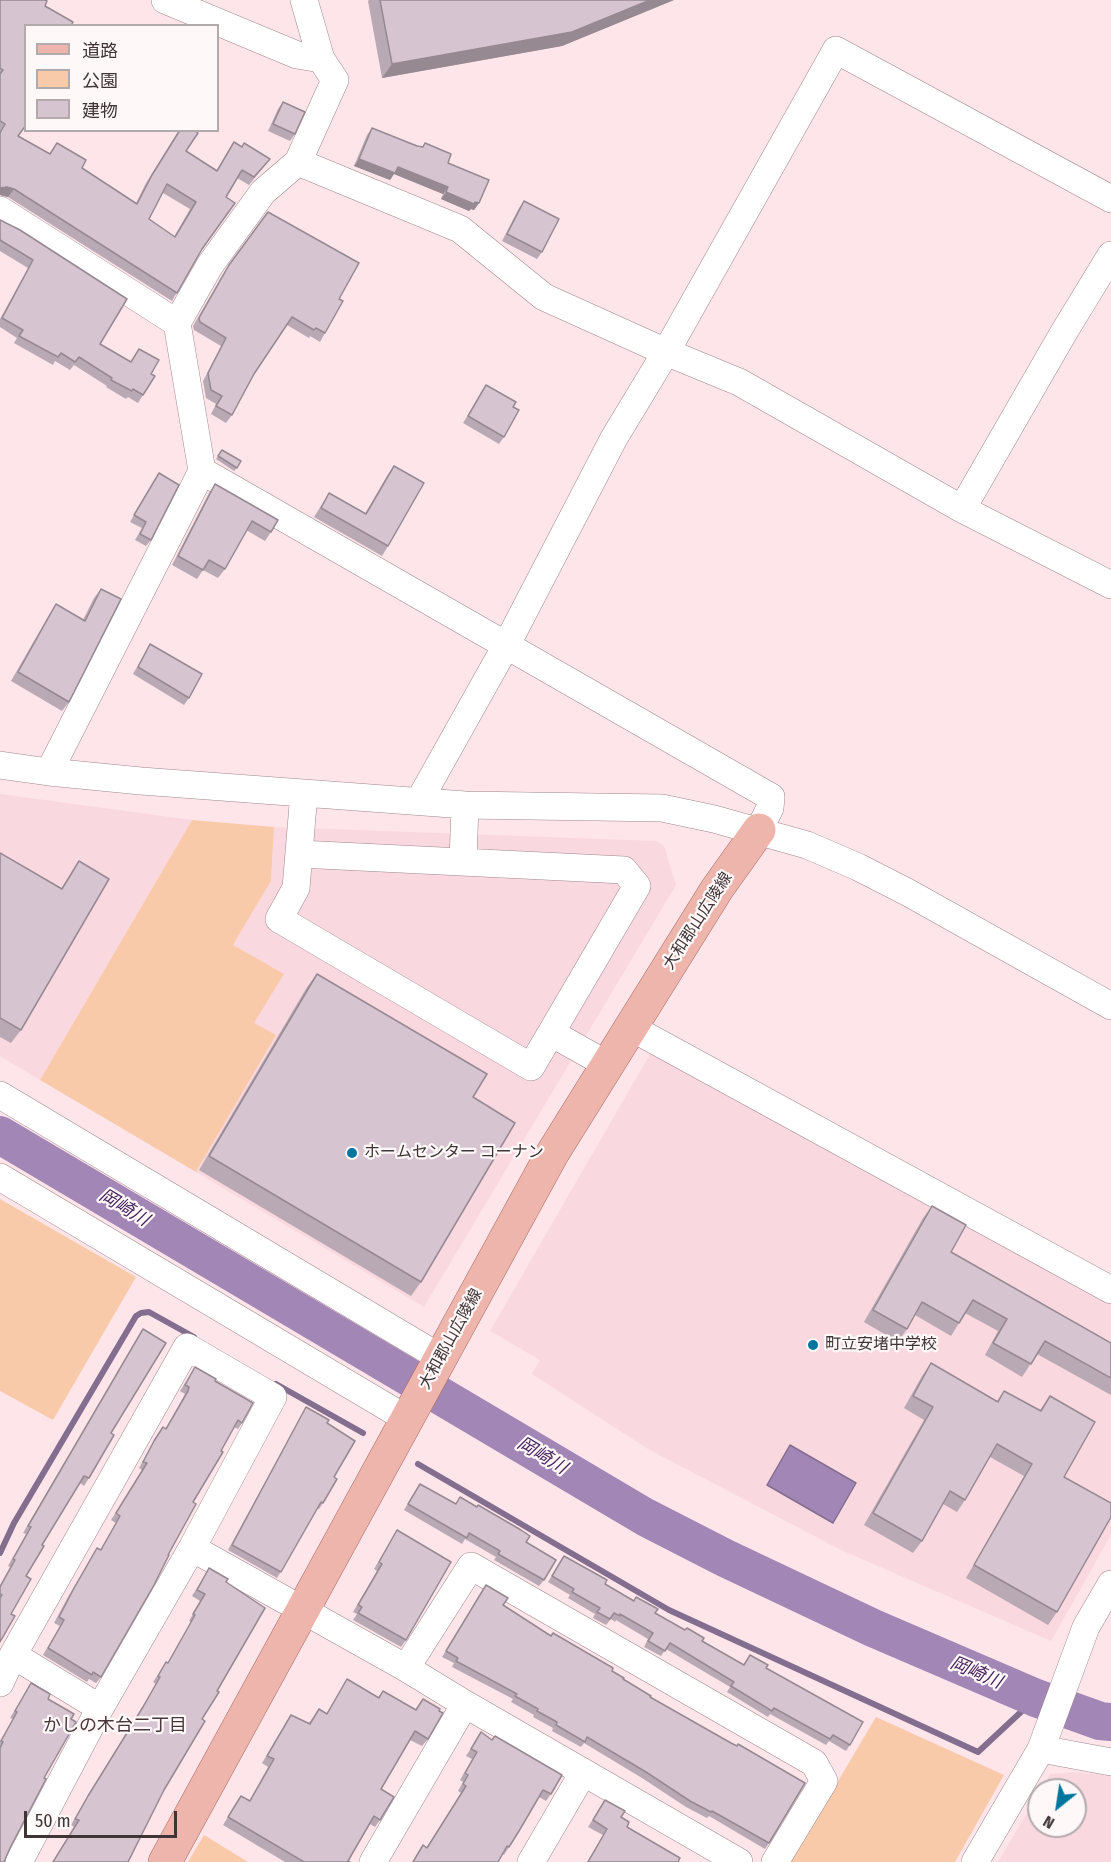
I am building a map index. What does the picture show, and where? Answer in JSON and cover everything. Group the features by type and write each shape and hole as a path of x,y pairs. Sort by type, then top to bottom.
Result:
{"main road":[{"name":"大和郡山広陵線","path":"165,1862 552,1154 717,889 759,830"}],"street":[{"path":"165,0 297,56 321,58"},
{"path":"49,772 202,471 177,323 210,265 263,192 298,162 335,80 321,58 304,0"},
{"path":"419,801 507,644 614,438 666,352 836,50 1111,199"},
{"path":"298,162 460,229 544,297 739,382 962,509 1111,585"},
{"path":"0,210 177,323"},
{"path":"962,509 1111,255"},
{"path":"202,471 771,797 770,808 759,830"},
{"path":"0,765 49,772 465,805 662,808 759,830 807,845 858,867 1111,1006"},
{"path":"299,854 624,870 637,886 531,1067 279,919 297,888 299,854 304,793"},
{"path":"463,862 465,805"},
{"path":"630,1027 1111,1290"},
{"path":"551,1033 608,1065"},
{"path":"0,1095 441,1358"},
{"path":"0,1178 407,1419"},
{"path":"0,1683 13,1655 187,1347 273,1397 192,1548 100,1708 19,1862"},
{"path":"192,1548 406,1668 583,1773 699,1852 739,1862"},
{"path":"406,1668 471,1566 813,1763 824,1780 775,1862"},
{"path":"975,1862 1044,1743 1086,1628 1111,1584"},
{"path":"13,1655 100,1708"},
{"path":"373,1862 465,1704"},
{"path":"1044,1743 1111,1762"},
{"path":"531,1862 583,1773"}],"shaded area":[{"path":"0,794 192,820 40,1080 0,1056"},
{"path":"274,827 657,841 664,846 676,885 424,1307 196,1172 275,1035 253,1023 233,945 271,881"},
{"name":"町立安堵中学校","path":"653,1049 1111,1299 1111,1535 1051,1641 841,1550 648,1449 532,1374 540,1360 490,1331"},
{"path":"790,1445 856,1483 833,1523 767,1485"},
{"path":"1077,1772 1111,1776 1111,1862 998,1862 1027,1813 1027,1838 1087,1838 1087,1778 1048,1778 1050,1774"}],"green space":[{"path":"192,820 274,827 271,881 233,945 284,974 254,1023 276,1035 196,1172 40,1080"},
{"path":"0,1199 136,1277 53,1420 0,1391"},
{"path":"876,1717 1004,1775 955,1862 790,1862"},
{"path":"204,1835 248,1862 188,1862"}],"building":[{"path":"0,0 45,0 47,1 45,6 73,22 72,24 24,24 24,128 18,136 50,154 57,143 86,160 82,168 137,204 179,132 198,133 186,151 217,171 234,142 242,147 244,143 270,159 254,177 242,170 226,197 235,203 202,249 177,293 14,189 0,188 0,133 5,124 0,121 0,74 3,70 0,68","holes":["167,184 196,202 175,237 149,219"]},
{"path":"380,0 650,0 572,32 392,64"},
{"path":"283,102 305,112 295,134 273,124"},
{"path":"372,128 417,146 423,147 425,143 451,154 448,163 489,180 479,203 474,204 446,192 448,187 398,167 395,173 359,159"},
{"path":"524,201 559,219 542,252 507,234"},
{"path":"268,212 359,263 339,299 343,301 325,333 316,328 314,330 292,317 254,374 232,415 216,406 222,396 211,390 208,373 226,338 200,322 199,318 229,265"},
{"path":"0,220 20,230 127,299 100,344 131,362 139,349 159,360 151,374 155,376 143,395 111,380 112,378 79,357 75,362 61,353 58,357 19,336 23,330 2,318 33,260 0,240"},
{"path":"486,385 516,402 513,407 519,410 504,437 468,416"},
{"path":"222,450 241,461 237,468 218,456"},
{"path":"394,466 424,483 388,546 321,508 329,493 366,514"},
{"path":"159,473 179,485 151,540 140,534 146,522 134,515"},
{"path":"215,484 278,520 271,532 252,521 225,569 209,560 203,570 178,556"},
{"path":"101,589 121,599 69,702 18,672 56,604 85,621"},
{"path":"150,644 202,674 189,698 138,667"},
{"path":"0,853 62,889 79,861 109,879 21,1030 0,1018"},
{"name":"ホームセンター コーナン","path":"317,974 487,1074 473,1097 515,1123 421,1282 209,1156"},
{"path":"932,1206 966,1225 951,1252 1111,1343 1111,1378 1045,1341 1031,1364 993,1343 1007,1319 973,1300 959,1323 922,1302 907,1329 873,1310"},
{"path":"143,1329 166,1343 111,1433 114,1435 89,1478 84,1476 42,1545 44,1546 26,1576 31,1579 11,1614 15,1616 0,1642 0,1598 2,1595 0,1587 31,1527 28,1526"},
{"path":"931,1363 998,1402 1004,1391 1041,1411 1050,1396 1095,1422 1064,1477 1111,1503 1111,1517 1057,1612 974,1565 1032,1464 997,1444 965,1500 950,1491 922,1541 873,1513 933,1407 913,1396"},
{"path":"195,1367 253,1403 242,1423 238,1420 221,1451 223,1452 193,1502 196,1504 154,1585 101,1677 93,1672 92,1675 48,1648 64,1620 59,1617 97,1548 101,1550 120,1516 116,1513 147,1463 143,1462 154,1441 163,1427 166,1429 188,1391 189,1387 185,1385"},
{"path":"306,1407 329,1420 327,1423 355,1441 334,1477 337,1479 323,1503 321,1502 281,1572 232,1545"},
{"path":"420,1484 456,1504 460,1497 477,1507 478,1505 530,1536 526,1542 556,1560 544,1580 498,1554 500,1551 469,1533 467,1538 408,1504"},
{"path":"397,1530 451,1562 406,1640 358,1613 362,1607 358,1605 382,1564 379,1562"},
{"path":"564,1556 607,1580 605,1584 634,1601 636,1597 658,1609 655,1613 685,1630 687,1628 704,1638 702,1641 744,1665 750,1655 768,1665 766,1668 863,1722 850,1745 833,1735 830,1739 774,1708 772,1711 731,1686 734,1682 670,1643 665,1651 648,1641 653,1633 620,1614 620,1616 614,1613 610,1619 597,1612 600,1608 572,1592 574,1589 552,1576"},
{"path":"209,1568 228,1579 226,1582 265,1608 217,1691 219,1692 202,1719 205,1721 164,1790 128,1862 53,1862 79,1820 75,1819 88,1796 143,1707 160,1677 158,1676 166,1662 168,1663 195,1615 193,1614 205,1594 197,1590"},
{"path":"486,1585 508,1598 503,1605 551,1636 553,1633 613,1668 612,1671 650,1697 805,1783 769,1843 690,1801 587,1737 585,1742 556,1725 557,1722 515,1696 517,1694 456,1661 458,1658 446,1651"},
{"path":"347,1679 379,1698 383,1691 416,1710 423,1699 443,1713 428,1739 415,1731 381,1789 394,1797 380,1820 374,1816 348,1861 350,1862 304,1862 228,1817 241,1796 250,1801 274,1759 267,1756 291,1715 310,1724 319,1709 327,1714"},
{"path":"31,1683 50,1694 48,1699 74,1714 71,1719 76,1722 44,1778 46,1779 4,1862 0,1862 0,1748 3,1742 1,1741"},
{"path":"481,1732 492,1740 495,1736 562,1775 551,1794 543,1790 498,1862 413,1862 423,1845 427,1848 466,1786 463,1784 468,1775 465,1773 477,1752 471,1749"},
{"path":"605,1800 625,1811 621,1817 629,1822 627,1827 680,1858 678,1862 588,1862 607,1829 593,1820"}],"waterway":[{"name":"岡崎川","path":"0,1135 645,1517 725,1558 873,1628 1036,1698 1100,1721 1111,1722"},
{"path":"0,1553 14,1523 136,1316 149,1312 194,1337"},
{"path":"276,1384 363,1433"},
{"path":"418,1464 669,1610 978,1752 1036,1698"}],"place":[{"name":"ホームセンター コーナン","path":"352,1153"},
{"name":"町立安堵中学校","path":"813,1345"}],"district":[{"name":"かしの木台二丁目","path":"115,1726"}]}
